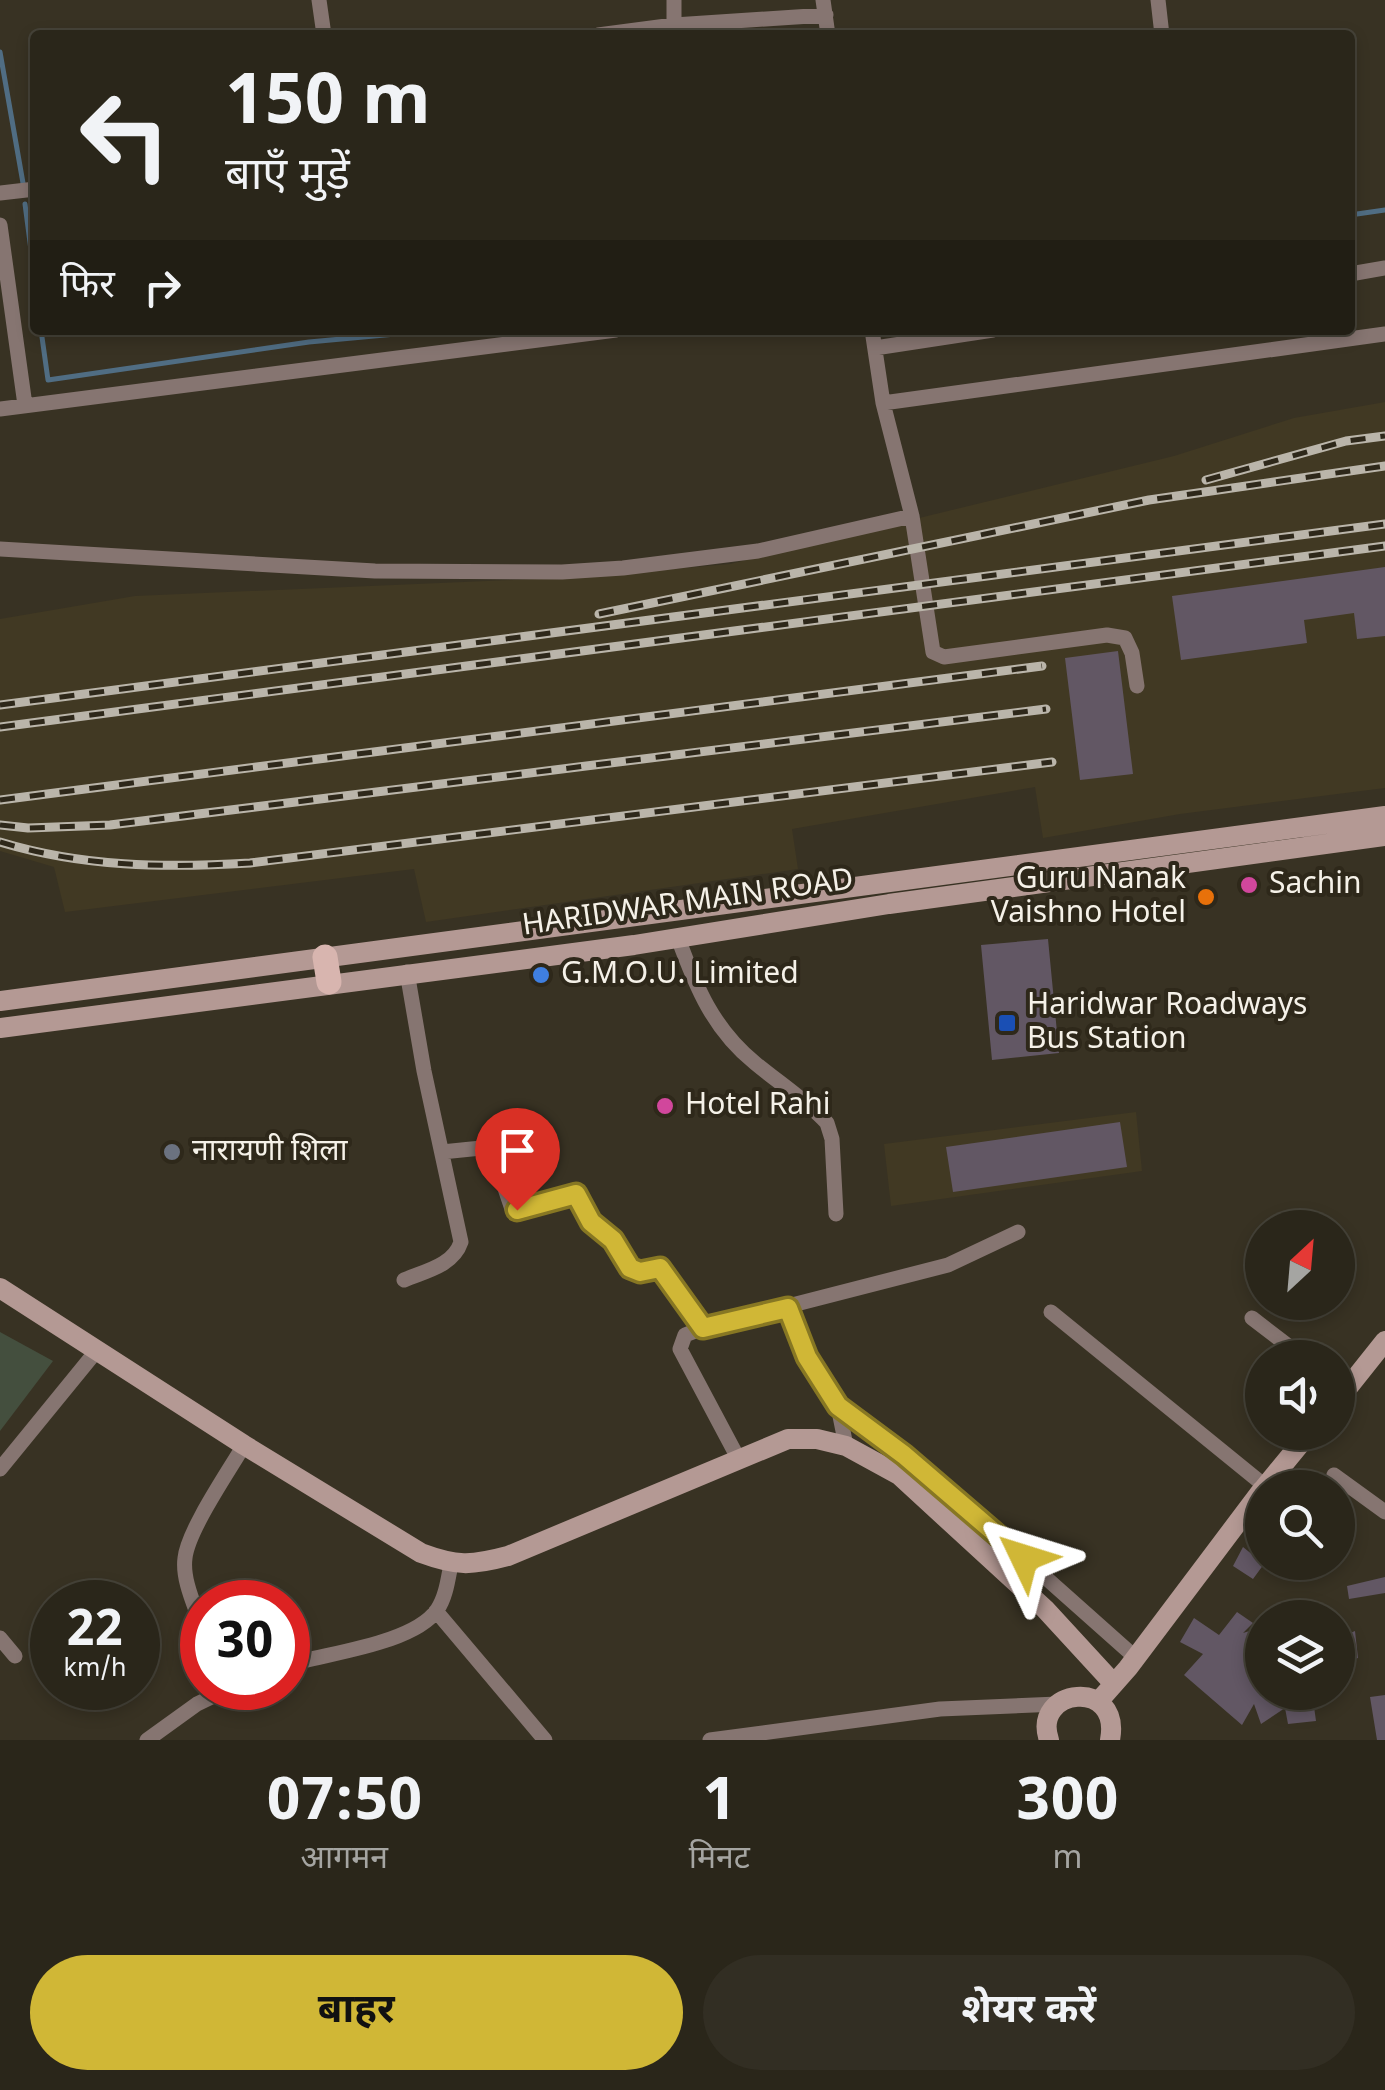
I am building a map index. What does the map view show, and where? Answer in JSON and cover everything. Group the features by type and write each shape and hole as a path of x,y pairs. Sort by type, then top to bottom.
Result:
{"main road":[{"name":"HARIDWAR MAIN ROAD","path":"0,1028 327,970 1084,855 1385,816"},
{"name":"HARIDWAR MAIN ROAD","path":"0,1001 327,970 407,972 678,938 1385,836"},
{"path":"1084,855 1088,877"},
{"path":"5,1295 98,1349 420,1553 451,1564 477,1564 508,1556 788,1438 846,1446 899,1475 1045,1609 1114,1684"},
{"path":"1355,1375 1385,1342"},
{"path":"1279,1470 1295,1450"},
{"path":"1098,1702 1245,1513"},
{"path":"1049,1740 1048,1716 1070,1697 1084,1696 1098,1702 1108,1713 1110,1740"}],"street":[{"path":"319,0 323,30"},
{"path":"674,0 674,25"},
{"path":"1158,0 1161,30"},
{"path":"636,30 825,8"},
{"path":"0,193 30,190"},
{"path":"0,225 25,405"},
{"path":"1355,273 1385,268"},
{"path":"883,404 1385,334"},
{"path":"0,409 577,335"},
{"path":"873,335 883,404 912,516 932,652 944,657 1107,635 1125,638 1132,653 1137,686"},
{"path":"875,348 960,335"},
{"path":"0,549 348,570 562,572 758,551 912,516"},
{"path":"678,938 697,989 730,1041 827,1124 832,1139 836,1214"},
{"path":"404,1280 450,1260 461,1242 407,972"},
{"path":"442,1152 491,1146 512,1208 576,1194 591,1222 613,1240 630,1268 640,1272 660,1268 703,1328"},
{"path":"738,1458 680,1348 685,1335 948,1265 1018,1232"},
{"path":"788,1308 807,1357 838,1406 965,1506 1136,1658"},
{"path":"1051,1312 1245,1472"},
{"path":"1255,1320 1281,1340"},
{"path":"0,1469 98,1349"},
{"path":"838,1406 846,1446"},
{"path":"187,1580 185,1558 192,1537 244,1445"},
{"path":"1355,1490 1385,1512"},
{"path":"310,1659 414,1629 436,1611 451,1564"},
{"path":"436,1611 544,1740"},
{"path":"0,1638 15,1656"},
{"path":"710,1740 940,1709 1058,1704"},
{"path":"148,1740 189,1710"}],"shaded area":[{"path":"1385,402 1385,788 1180,814 1043,838 1035,787 792,829 798,869 426,922 414,869 65,912 54,867 0,851 0,619 135,596 582,577 730,564 1174,456 1294,418"},
{"path":"1136,1112 1142,1171 891,1206 884,1144"}],"green space":[{"path":"0,1332 53,1361 0,1431"}],"building":[{"path":"1385,567 1385,636 1357,639 1354,613 1304,620 1307,643 1181,660 1172,596"},
{"path":"1118,651 1133,774 1080,780 1065,658"},
{"path":"1048,939 1059,1053 992,1060 981,945"},
{"path":"1120,1122 1127,1167 953,1192 946,1147"},
{"path":"1243,1547 1245,1574 1233,1566"},
{"path":"1385,1577 1385,1593 1349,1599 1347,1586"},
{"path":"1237,1612 1245,1618 1245,1710 1251,1710 1242,1725 1184,1675 1203,1654 1180,1642 1194,1618 1219,1635"},
{"path":"1385,1695 1385,1740 1377,1740 1370,1697"},
{"path":"1256,1710 1282,1710 1261,1724"},
{"path":"1285,1710 1314,1710 1316,1721 1288,1724"}],"waterway":[{"path":"0,52 23,183"},
{"path":"25,204 30,242"},
{"path":"1355,214 1385,210"},
{"path":"42,335 48,380 309,342 385,335"}],"railway":[{"path":"1206,480 1346,441 1385,436"},
{"path":"599,614 1149,500 1385,466"},
{"path":"0,705 1385,524"},
{"path":"0,727 1385,546"},
{"path":"0,800 1042,666"},
{"path":"0,825 110,825 1046,709"},
{"path":"0,842 62,857 124,864 250,863 1052,762"}],"place":[{"name":"Sachin","path":"1249,885"},
{"name":"Guru Nanak Vaishno Hotel","path":"1206,897"},
{"name":"G.M.O.U. Limited","path":"541,975"},
{"name":"Haridwar Roadways Bus Station","path":"1007,1023"},
{"name":"Hotel Rahi","path":"665,1106"},
{"name":"नारायणी शिला","path":"172,1152"}],"route":[{"path":"517,1210 576,1194 596,1229 608,1234 630,1268 640,1272 660,1268 703,1328 788,1308 807,1357 838,1406 904,1455 1024,1558"}]}
